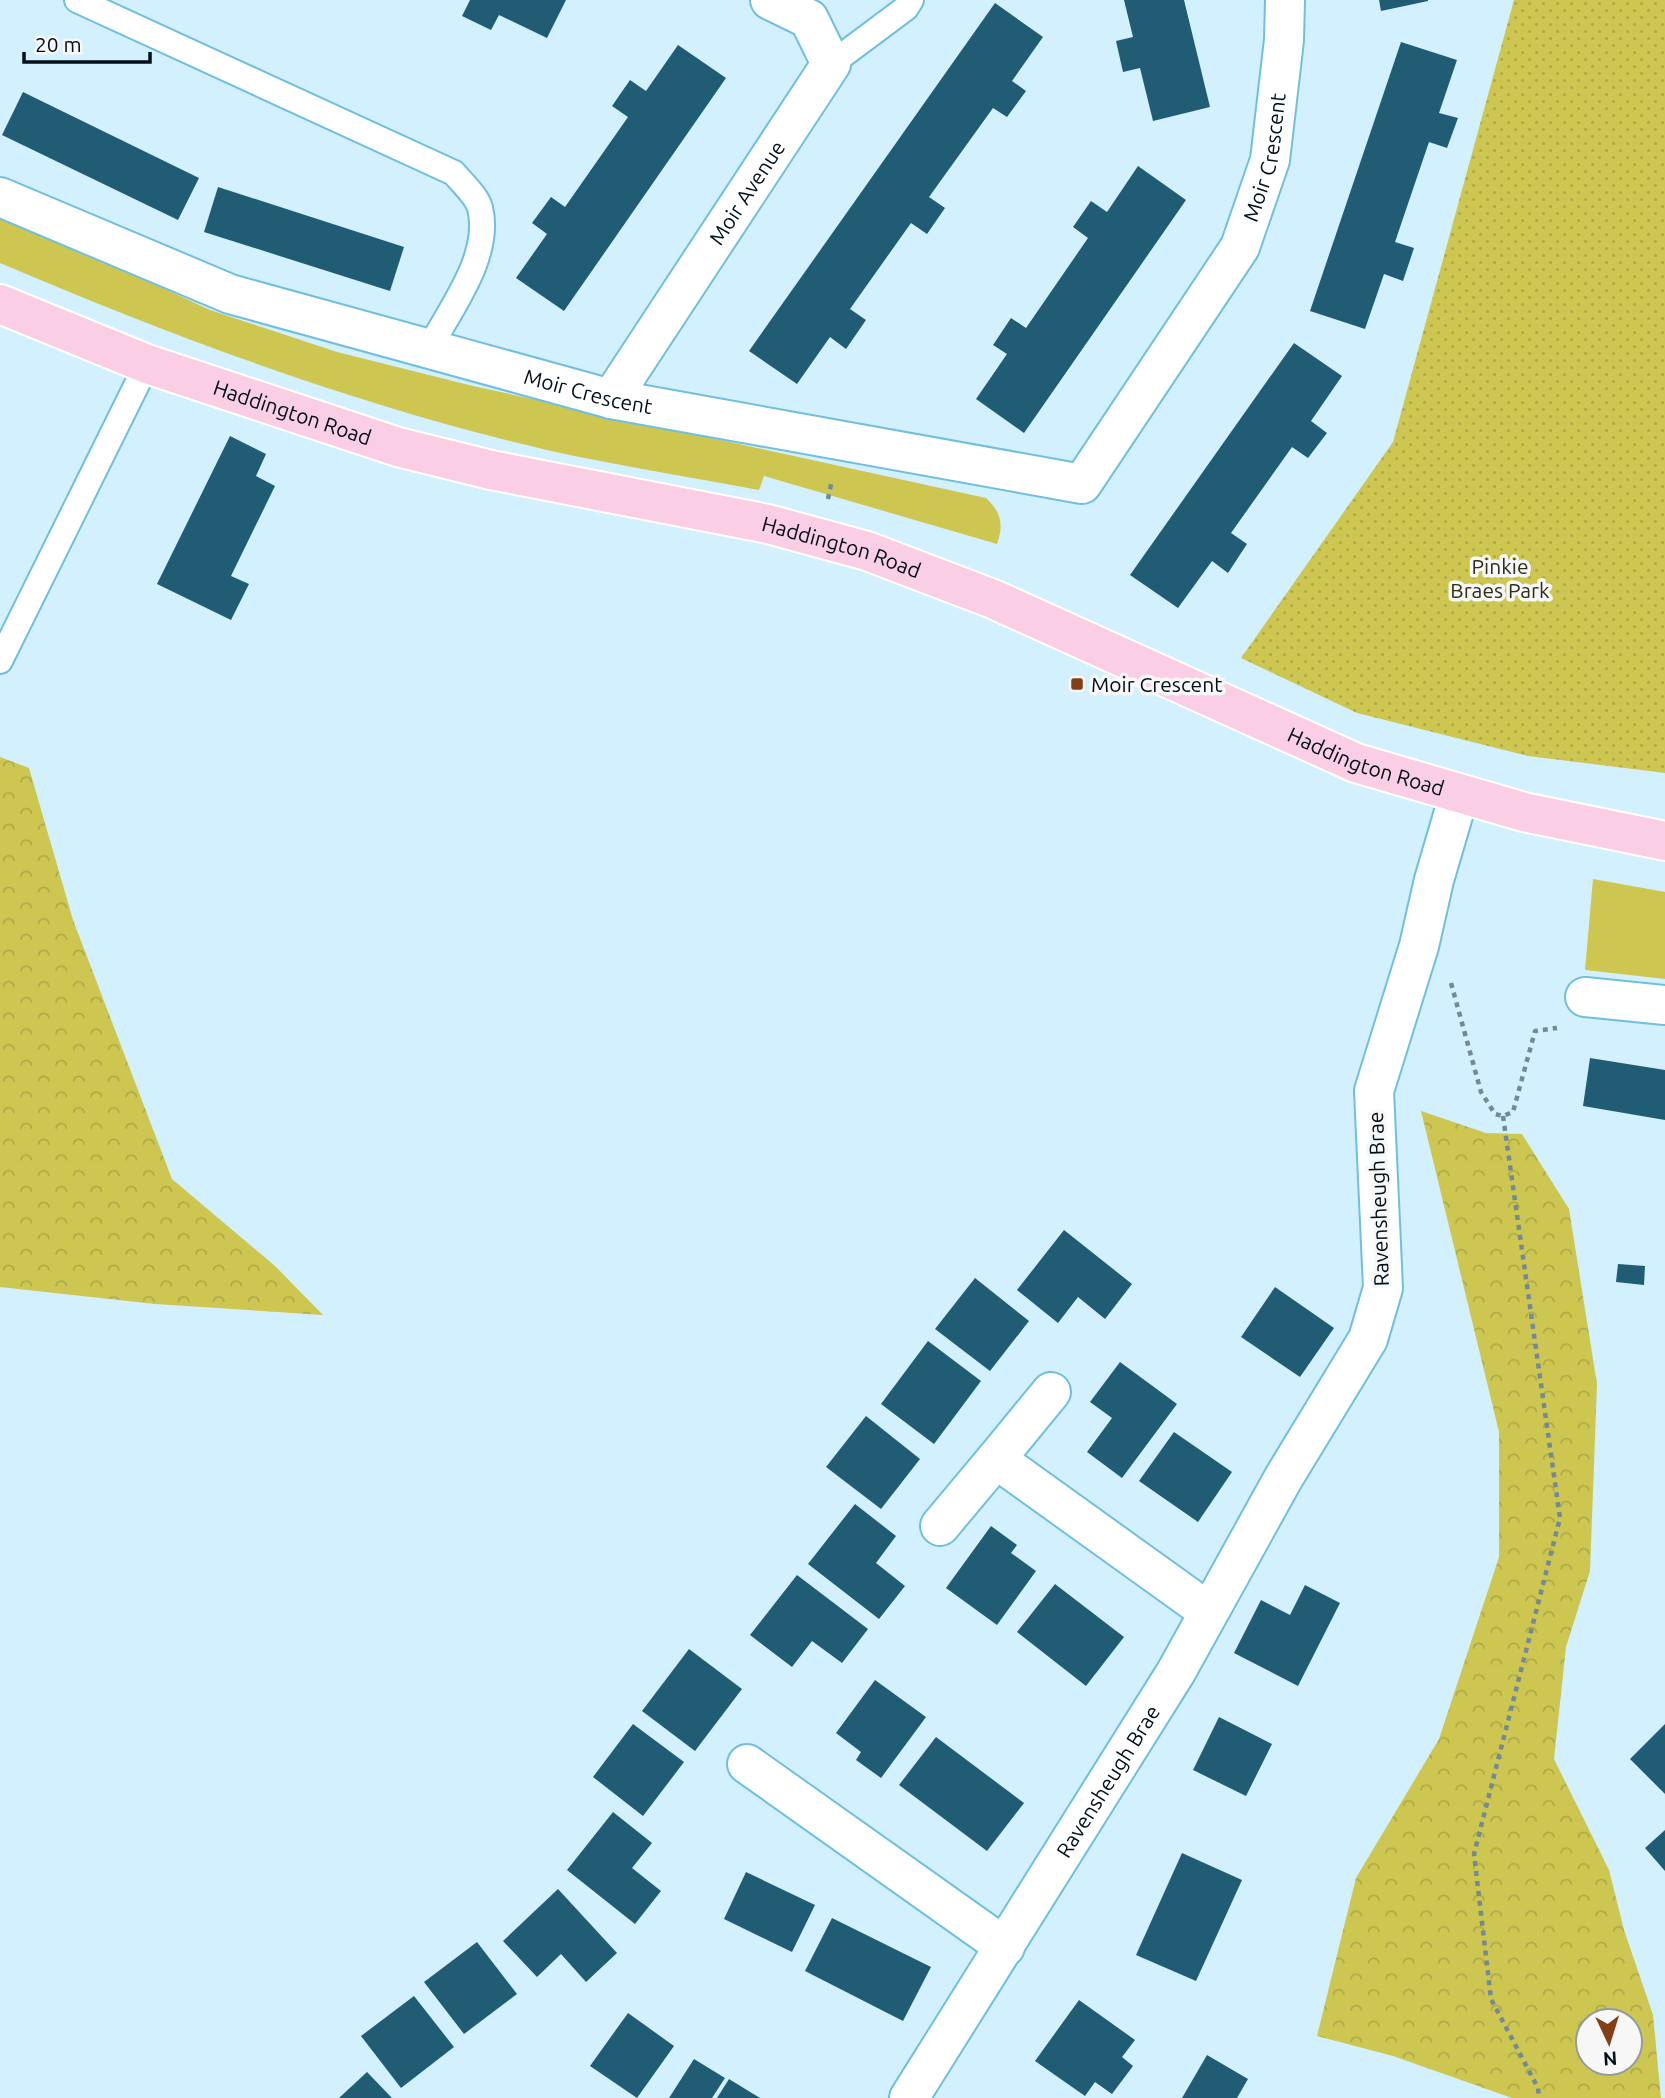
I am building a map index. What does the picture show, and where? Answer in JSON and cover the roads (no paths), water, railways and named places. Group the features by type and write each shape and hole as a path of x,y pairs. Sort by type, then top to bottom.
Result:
{"main road":[{"name":"Haddington Road","path":"0,304 147,364 398,447 491,470 768,524 867,551 993,599 1356,763 1524,813 1665,841"}],"street":[{"path":"770,0 809,19 831,64"},
{"name":"Moir Crescent","path":"0,197 230,294 611,399 1082,484 1240,247 1270,160 1284,40 1285,0"},
{"name":"Moir Avenue","path":"611,399 831,64"},
{"name":"Ravensheugh Brae","path":"909,2098 1176,1672 1284,1477 1368,1339 1383,1288 1374,1091 1419,946 1434,880 1459,795"},
{"path":"1585,997 1665,1005"},
{"path":"940,1526 1051,1392"},
{"path":"996,1459 1209,1612"},
{"path":"747,1764 1005,1947"}],"lane":[{"path":"77,0 454,173 480,206 482,236 472,270 429,349"},
{"path":"831,64 906,8 911,0"},
{"path":"0,661 147,364"}],"place":[{"name":"Moir Crescent","path":"1077,684"}],"park label":[{"name":"Pinkie Braes Park","path":"1500,578"}]}
